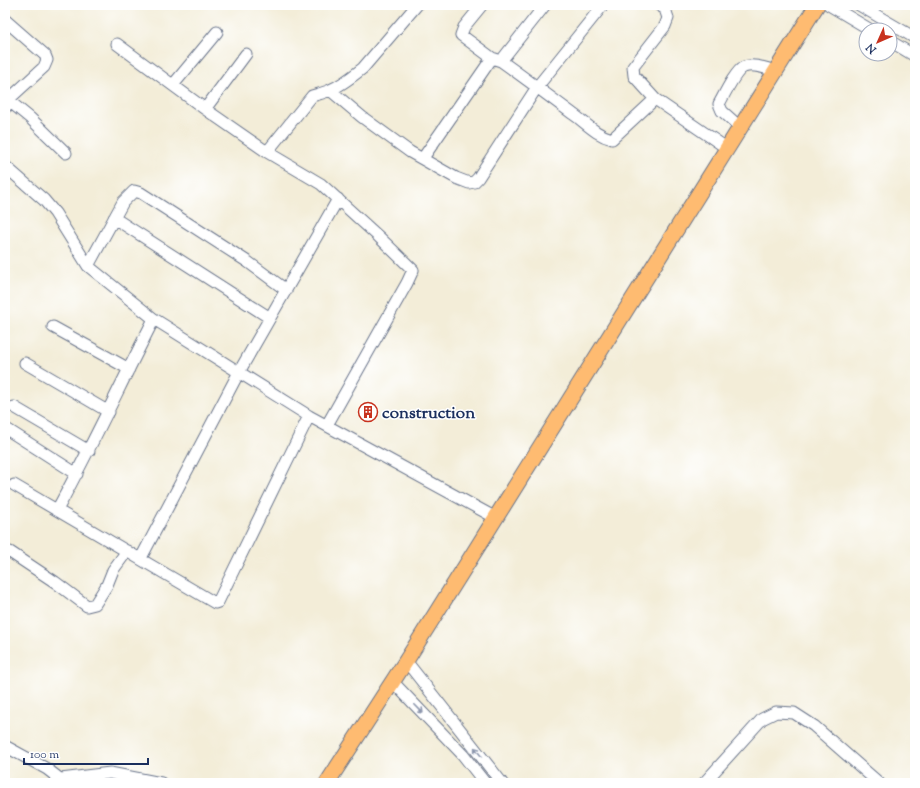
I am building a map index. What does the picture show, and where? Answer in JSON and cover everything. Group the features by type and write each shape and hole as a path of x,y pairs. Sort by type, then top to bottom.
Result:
{"main road":[{"path":"328,783 728,149 817,5"}],"street":[{"path":"267,152 312,96 330,90 363,68 418,5"},
{"path":"482,5 464,27 461,36 537,87 604,137 612,139 655,99"},
{"path":"423,158 497,59 545,5"},
{"path":"330,90 362,117 410,152 456,178 469,183 474,182 537,87 603,5"},
{"path":"659,5 665,9 668,18 665,26 634,67 634,76 655,99 728,149"},
{"path":"829,5 858,22"},
{"path":"859,5 915,38"},
{"path":"5,20 45,55 47,60 44,67 6,104 30,118 66,154"},
{"path":"173,85 217,32"},
{"path":"117,44 205,109 267,152 321,184 338,198 413,270 408,283 327,425"},
{"path":"898,46 915,56"},
{"path":"205,109 246,54"},
{"path":"741,128 722,111 719,104 739,70 745,66 752,66 776,71"},
{"path":"5,166 44,200 55,213 88,266 154,319 309,416 496,518"},
{"path":"88,266 123,202 134,191 141,193 248,262 286,290"},
{"path":"141,558 239,372 338,198"},
{"path":"114,218 270,318"},
{"path":"57,510 89,451 154,319"},
{"path":"54,327 129,369"},
{"path":"26,363 108,412"},
{"path":"14,407 89,451"},
{"path":"14,485 141,558 215,603 218,602 309,416"},
{"path":"8,430 77,474"},
{"path":"5,553 10,552 55,582 87,606 95,604 107,585 113,570 127,551"},
{"path":"406,661 502,783"},
{"path":"392,681 463,755 486,783"},
{"path":"704,783 762,719 776,712 794,714 814,726 879,783"},
{"path":"5,746 47,769 63,781 110,773 161,783"}],"place":[{"name":"construction","path":"368,412"}]}
